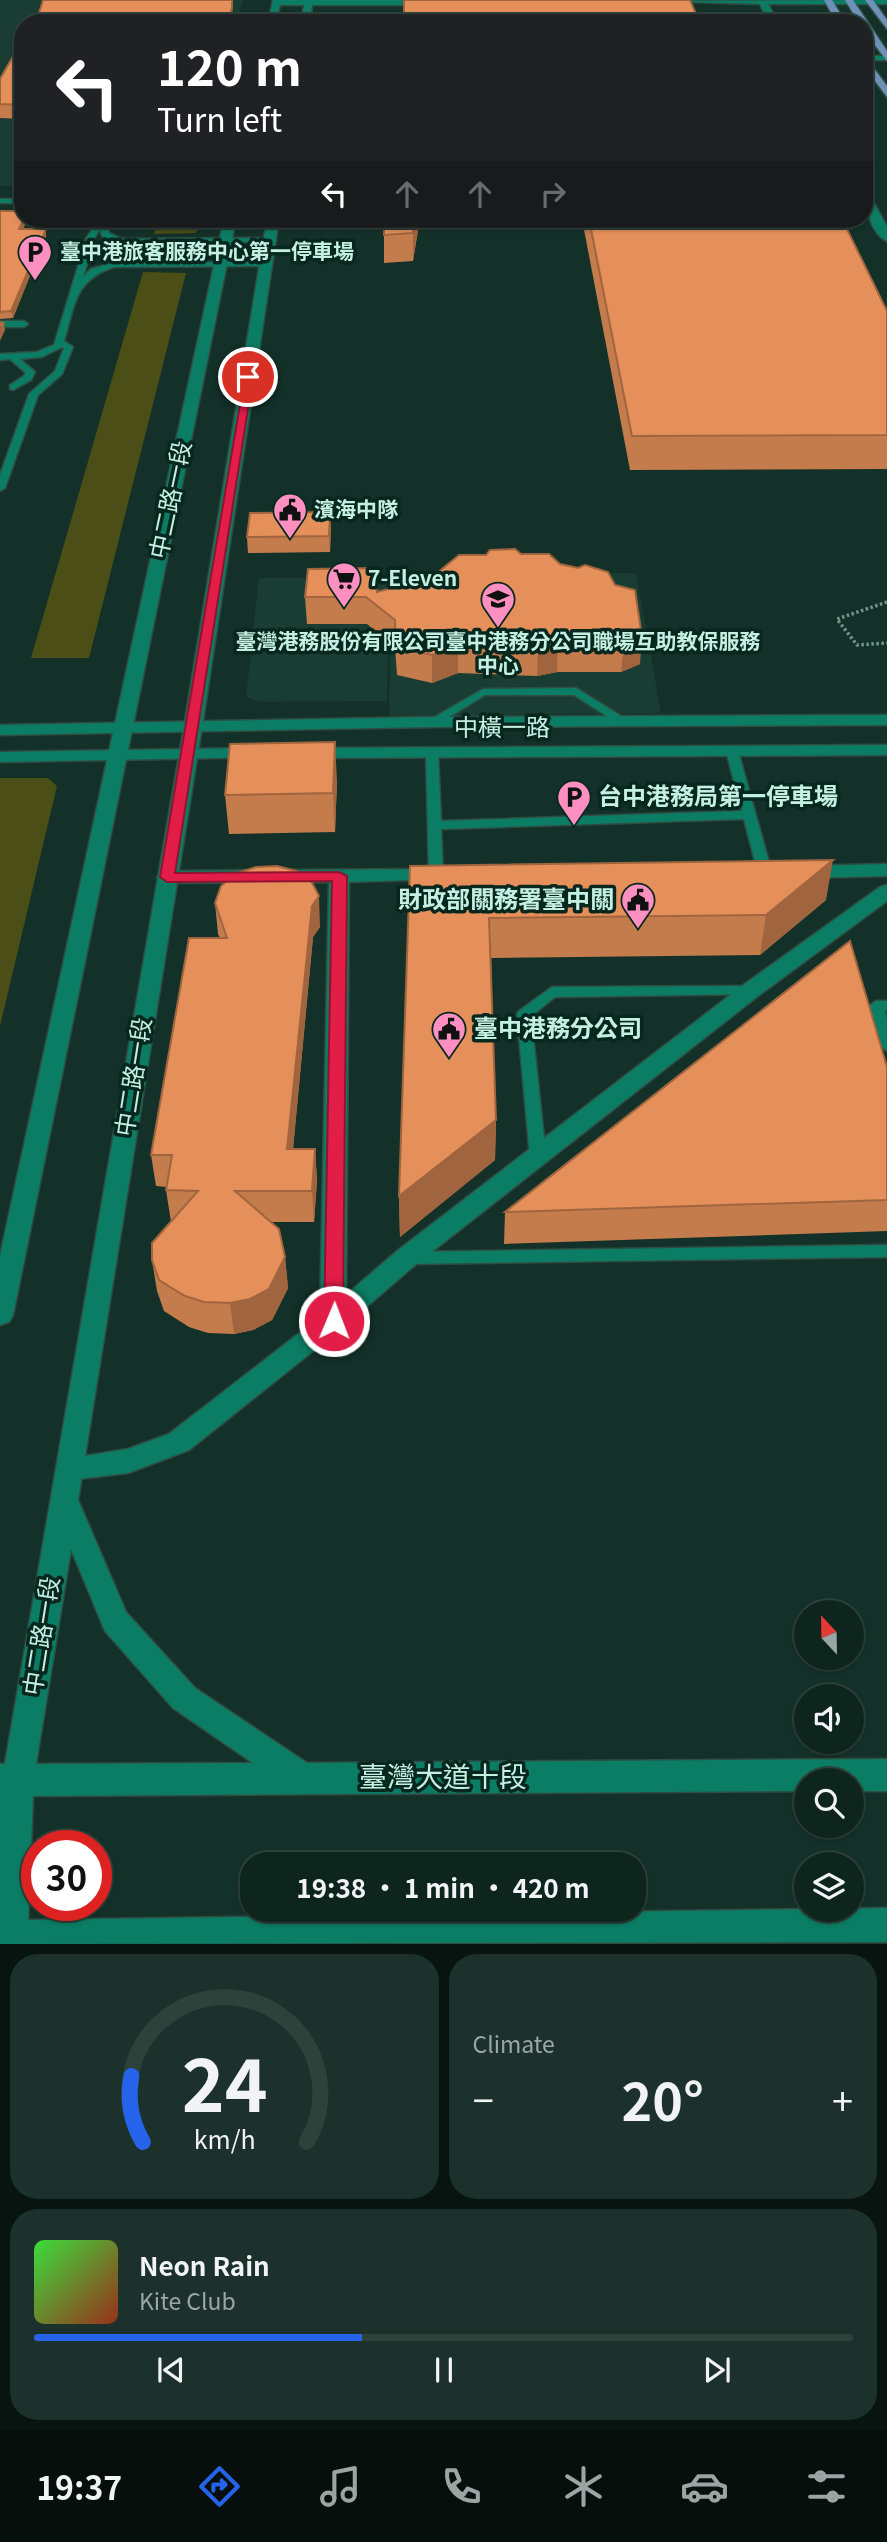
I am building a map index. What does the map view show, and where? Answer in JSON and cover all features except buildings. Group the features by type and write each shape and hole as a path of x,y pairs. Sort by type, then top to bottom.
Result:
{"main road":[{"path":"870,1 887,26"},
{"path":"873,37 887,58"},
{"path":"873,72 887,94"}],"street":[{"path":"277,1 447,2"},
{"path":"651,1 887,1"},
{"path":"873,211 887,238"},
{"name":"中二路一段","path":"0,1315 228,228"},
{"name":"中二路一段","path":"8,1940 9,1780 65,1500 193,727 272,228"},
{"name":"中橫一路","path":"0,730 432,722 887,720"},
{"name":"中橫一路","path":"0,757 887,750"},
{"path":"738,873 887,870"},
{"path":"167,877 463,875"},
{"path":"334,1321 339,876"},
{"path":"70,1468 128,1461 179,1442 334,1321 406,1258 750,991 887,891"},
{"path":"65,1500 115,1621 184,1698 302,1778"},
{"name":"臺灣大道十段","path":"9,1780 887,1775"},
{"path":"8,1940 400,1937 887,1925"}],"lane":[{"path":"0,357 46,353 60,342 73,291 91,236 97,228"},
{"path":"104,228 105,234 121,241 270,240"},
{"path":"73,291 94,271 113,265 266,264"},
{"path":"0,324 24,324"},
{"path":"0,488 40,386 59,372 69,348 60,342"},
{"path":"12,357 31,372 28,378 13,387"},
{"path":"0,387 40,386"},
{"path":"0,451 14,451"},
{"path":"432,722 483,692 576,691 623,721"},
{"path":"732,751 747,815 765,873"},
{"path":"432,753 436,875"},
{"path":"434,825 747,815"},
{"path":"538,1157 524,1014 552,992 750,991"},
{"path":"887,1006 876,1006 887,1046"},
{"path":"406,1258 887,1251"}],"path":[{"path":"887,602 837,619 857,645 887,643"}],"shaded area":[{"path":"0,0 243,0 239,14 14,14 14,186 0,186"},
{"path":"636,573 661,713 389,716 391,596 439,596 439,575"},
{"path":"259,578 390,578 387,701 260,702 246,697"}],"green space":[{"path":"156,228 197,228 196,233 154,234"},
{"path":"143,272 186,273 89,658 31,658"},
{"path":"0,778 48,778 57,786 0,1026"}],"place":[{"name":"臺中港旅客服務中心第一停車場","path":"35,282"},
{"name":"濱海中隊","path":"290,540"},
{"name":"7-Eleven","path":"344,609"},
{"name":"臺灣港務股份有限公司臺中港務分公司職場互助教保服務 中心","path":"498,629"},
{"name":"台中港務局第一停車場","path":"574,827"},
{"name":"財政部關務署臺中關","path":"638,930"},
{"name":"臺中港務分公司","path":"449,1059"}],"route":[{"path":"248,377 167,877 339,876 334,1321"}]}
